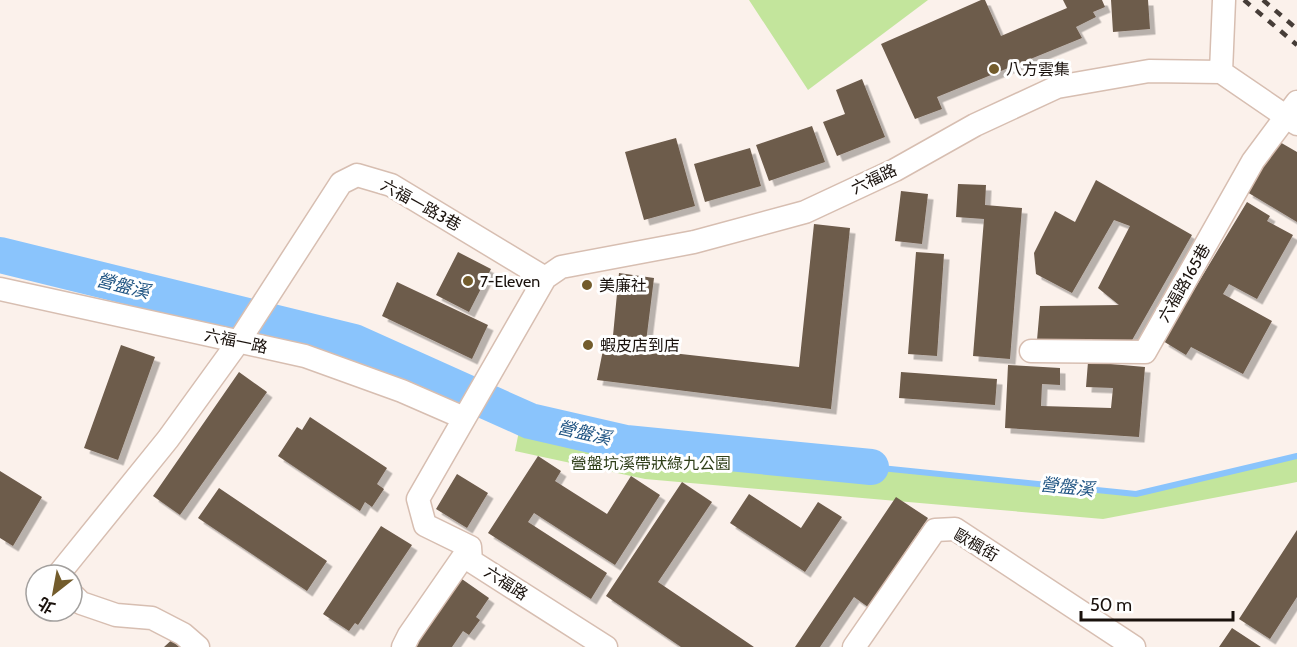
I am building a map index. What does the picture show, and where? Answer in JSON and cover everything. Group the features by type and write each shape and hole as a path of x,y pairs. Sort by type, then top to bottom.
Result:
{"street":[{"path":"1224,0 1221,72 1293,115"},
{"name":"六福路","path":"545,278 561,267 694,242 805,212 895,170 975,125 1057,87 1149,72 1221,72"},
{"name":"六福路165巷","path":"1031,351 1145,352 1253,161 1293,115"},
{"name":"六福一路3巷","path":"242,335 341,183 357,175 391,185 545,278"},
{"path":"403,647 471,547 425,525 418,500 545,278"},
{"name":"六福一路","path":"0,289 242,335 402,391 464,417"},
{"path":"68,563 168,439 242,335"},
{"name":"歐楓街","path":"854,647 935,530 955,529 1134,647"},
{"name":"六福路","path":"471,547 471,561 606,647"},
{"path":"84,604 116,615 152,618 183,634 198,647"}],"green space":[{"path":"749,0 928,0 808,90"},
{"name":"營盤坑溪帶狀綠九公園","path":"521,421 626,443 1136,495 1297,457 1297,482 1103,519 645,479 515,451"}],"building":[{"path":"985,0 1001,36 1067,8 1063,0 1102,0 1105,7 1093,12 1096,17 1076,27 1082,38 937,97 942,109 915,119 881,44"},
{"path":"1111,0 1148,0 1150,29 1113,32"},
{"path":"862,79 885,137 837,156 823,122 845,114 836,90"},
{"path":"812,126 825,162 769,181 756,145"},
{"path":"676,138 695,206 644,220 625,152"},
{"path":"1278,141 1297,152 1297,222 1247,192"},
{"path":"750,148 761,186 705,202 694,164"},
{"path":"1096,180 1192,235 1131,342 1037,340 1040,306 1119,305 1098,288 1130,226 1114,220 1072,293 1036,274 1034,253 1055,211 1075,222"},
{"path":"958,184 986,185 985,205 1022,208 1010,359 973,356 984,219 956,217"},
{"path":"901,191 928,194 922,244 895,241"},
{"path":"1247,202 1270,216 1267,221 1293,235 1257,299 1229,284 1223,294 1272,321 1243,374 1191,347 1186,355 1163,341"},
{"path":"814,224 850,228 831,409 597,380 604,345 612,346 619,273 654,278 645,350 799,367"},
{"path":"458,252 491,269 469,312 436,295"},
{"path":"916,252 944,254 937,356 908,354"},
{"path":"397,282 488,325 472,359 382,316"},
{"path":"121,345 155,357 118,460 84,448"},
{"path":"1088,362 1145,367 1139,437 1005,428 1008,365 1060,368 1060,385 1042,384 1041,406 1111,408 1113,388 1086,387"},
{"path":"239,372 267,392 180,515 153,496"},
{"path":"901,372 997,379 995,405 899,398"},
{"path":"310,417 387,468 377,484 384,489 372,507 365,502 360,511 278,456 297,427 302,430"},
{"path":"538,456 561,471 555,481 607,514 631,476 660,495 615,565 534,513 528,522 607,573 591,599 488,533"},
{"path":"0,471 42,497 13,546 0,538"},
{"path":"457,474 488,493 467,528 436,509"},
{"path":"682,482 712,502 658,582 754,647 681,647 606,596"},
{"path":"219,488 327,561 307,591 198,518"},
{"path":"749,494 801,528 818,502 842,517 805,572 730,523"},
{"path":"896,497 928,518 868,607 854,597 820,647 795,647"},
{"path":"381,526 412,545 358,625 355,623 349,631 323,614"},
{"path":"1297,530 1297,597 1270,639 1239,619"},
{"path":"459,577 489,598 476,617 480,620 469,635 463,631 452,647 412,647"},
{"path":"1232,628 1261,647 1219,647"},
{"path":"177,635 188,647 164,647"}],"waterway":[{"name":"營盤溪","path":"0,255 354,342 530,421 626,443 871,467"},
{"name":"營盤溪","path":"871,467 1136,494 1297,456"}],"railway":[{"path":"1244,0 1297,45"},
{"path":"1263,0 1297,29"}],"place":[{"name":"八方雲集","path":"994,69"},
{"name":"7-Eleven","path":"468,281"},
{"name":"美廉社","path":"587,285"},
{"name":"蝦皮店到店","path":"588,345"}]}
